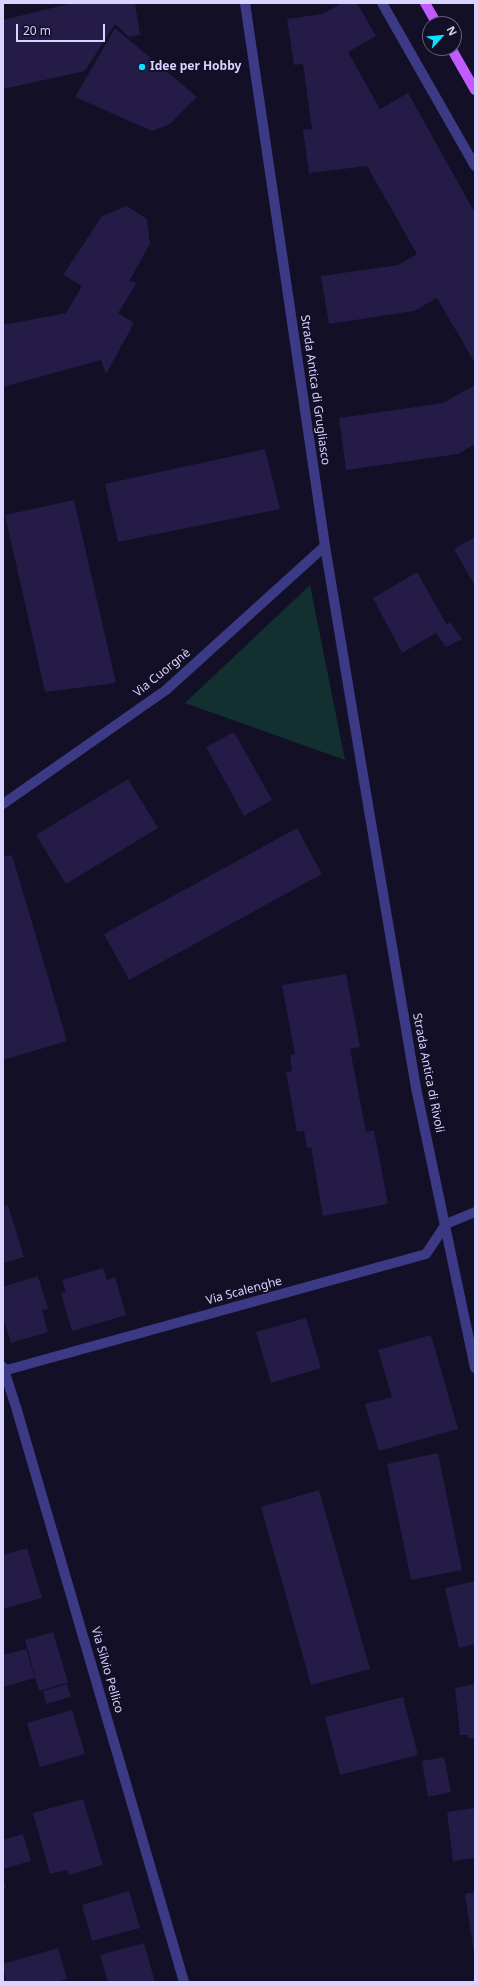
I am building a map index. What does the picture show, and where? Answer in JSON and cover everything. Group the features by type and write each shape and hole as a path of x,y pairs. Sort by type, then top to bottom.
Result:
{"main road":[{"path":"425,3 432,16"},
{"path":"456,56 475,90"}],"street":[{"name":"Strada Antica di Grugliasco","path":"245,3 324,546 364,781"},
{"path":"382,3 475,166"},
{"name":"Via Cuorgnè","path":"3,804 166,690 324,546"},
{"name":"Strada Antica di Rivoli","path":"364,781 416,1088 446,1224 475,1368"},
{"path":"446,1224 475,1212"},
{"name":"Via Scalenghe","path":"4,1369 426,1254 446,1224"},
{"name":"Via Silvio Pellico","path":"4,1369 184,1982"}],"green space":[{"path":"310,585 345,760 185,703"}],"building":[{"path":"72,3 135,3 140,35 129,37 115,24 85,71 3,89 3,20"},
{"path":"342,3 357,3 376,36 348,52 380,109 408,93 475,213 475,363 437,298 414,311 329,324 321,276 398,265 417,254 367,166 309,173 303,130 312,129 303,64 294,65 287,19 322,14"},
{"path":"115,28 197,97 170,124 152,131 75,97"},
{"path":"127,206 147,219 150,244 129,281 137,283 118,313 134,323 106,374 101,360 3,387 3,325 66,313 82,286 63,275 102,216"},
{"path":"475,385 475,444 458,454 346,470 339,418 443,403"},
{"path":"265,449 280,509 118,542 105,484"},
{"path":"74,500 116,683 45,692 5,515"},
{"path":"475,537 475,586 454,549"},
{"path":"417,572 447,625 450,622 462,639 446,647 436,633 402,653 373,598"},
{"path":"234,732 272,800 244,816 206,747"},
{"path":"128,779 158,828 66,884 36,835"},
{"path":"297,828 322,874 129,980 104,934"},
{"path":"12,855 67,1041 3,1060 3,857"},
{"path":"346,974 360,1047 350,1049 366,1132 374,1130 388,1204 323,1216 311,1147 307,1148 304,1131 297,1132 286,1072 292,1071 290,1055 295,1054 282,985"},
{"path":"8,1205 24,1257 3,1263 3,1206"},
{"path":"103,1268 107,1280 115,1277 126,1315 72,1331 61,1293 66,1292 62,1280"},
{"path":"38,1276 48,1309 42,1310 48,1332 11,1343 3,1317 3,1287"},
{"path":"306,1318 321,1368 271,1383 256,1332"},
{"path":"431,1335 458,1429 379,1451 365,1404 392,1397 378,1350"},
{"path":"438,1453 462,1570 411,1580 387,1464"},
{"path":"319,1490 370,1669 311,1685 261,1507"},
{"path":"27,1548 42,1598 3,1609 3,1555"},
{"path":"475,1581 475,1644 459,1648 445,1588"},
{"path":"53,1632 68,1682 39,1691 25,1640"},
{"path":"26,1649 35,1678 3,1687 3,1655"},
{"path":"67,1684 71,1697 46,1704 43,1691"},
{"path":"475,1684 475,1738 469,1738 468,1735 460,1735 455,1688"},
{"path":"403,1697 418,1755 340,1775 325,1717"},
{"path":"72,1710 85,1754 40,1767 27,1723"},
{"path":"444,1757 451,1792 428,1797 422,1761"},
{"path":"83,1799 103,1865 69,1875 67,1870 50,1874 33,1813"},
{"path":"475,1808 475,1858 453,1861 447,1812"},
{"path":"23,1834 31,1861 3,1869 3,1840"},
{"path":"3,1878 6,1888 3,1889"},
{"path":"129,1891 140,1928 92,1941 82,1905"},
{"path":"475,1892 475,1954 474,1954 465,1894"},
{"path":"144,1943 155,1982 108,1982 100,1955"},
{"path":"58,1948 67,1979 57,1982 6,1982 3,1964"}],"place":[{"name":"Idee per Hobby","path":"142,67"}]}
